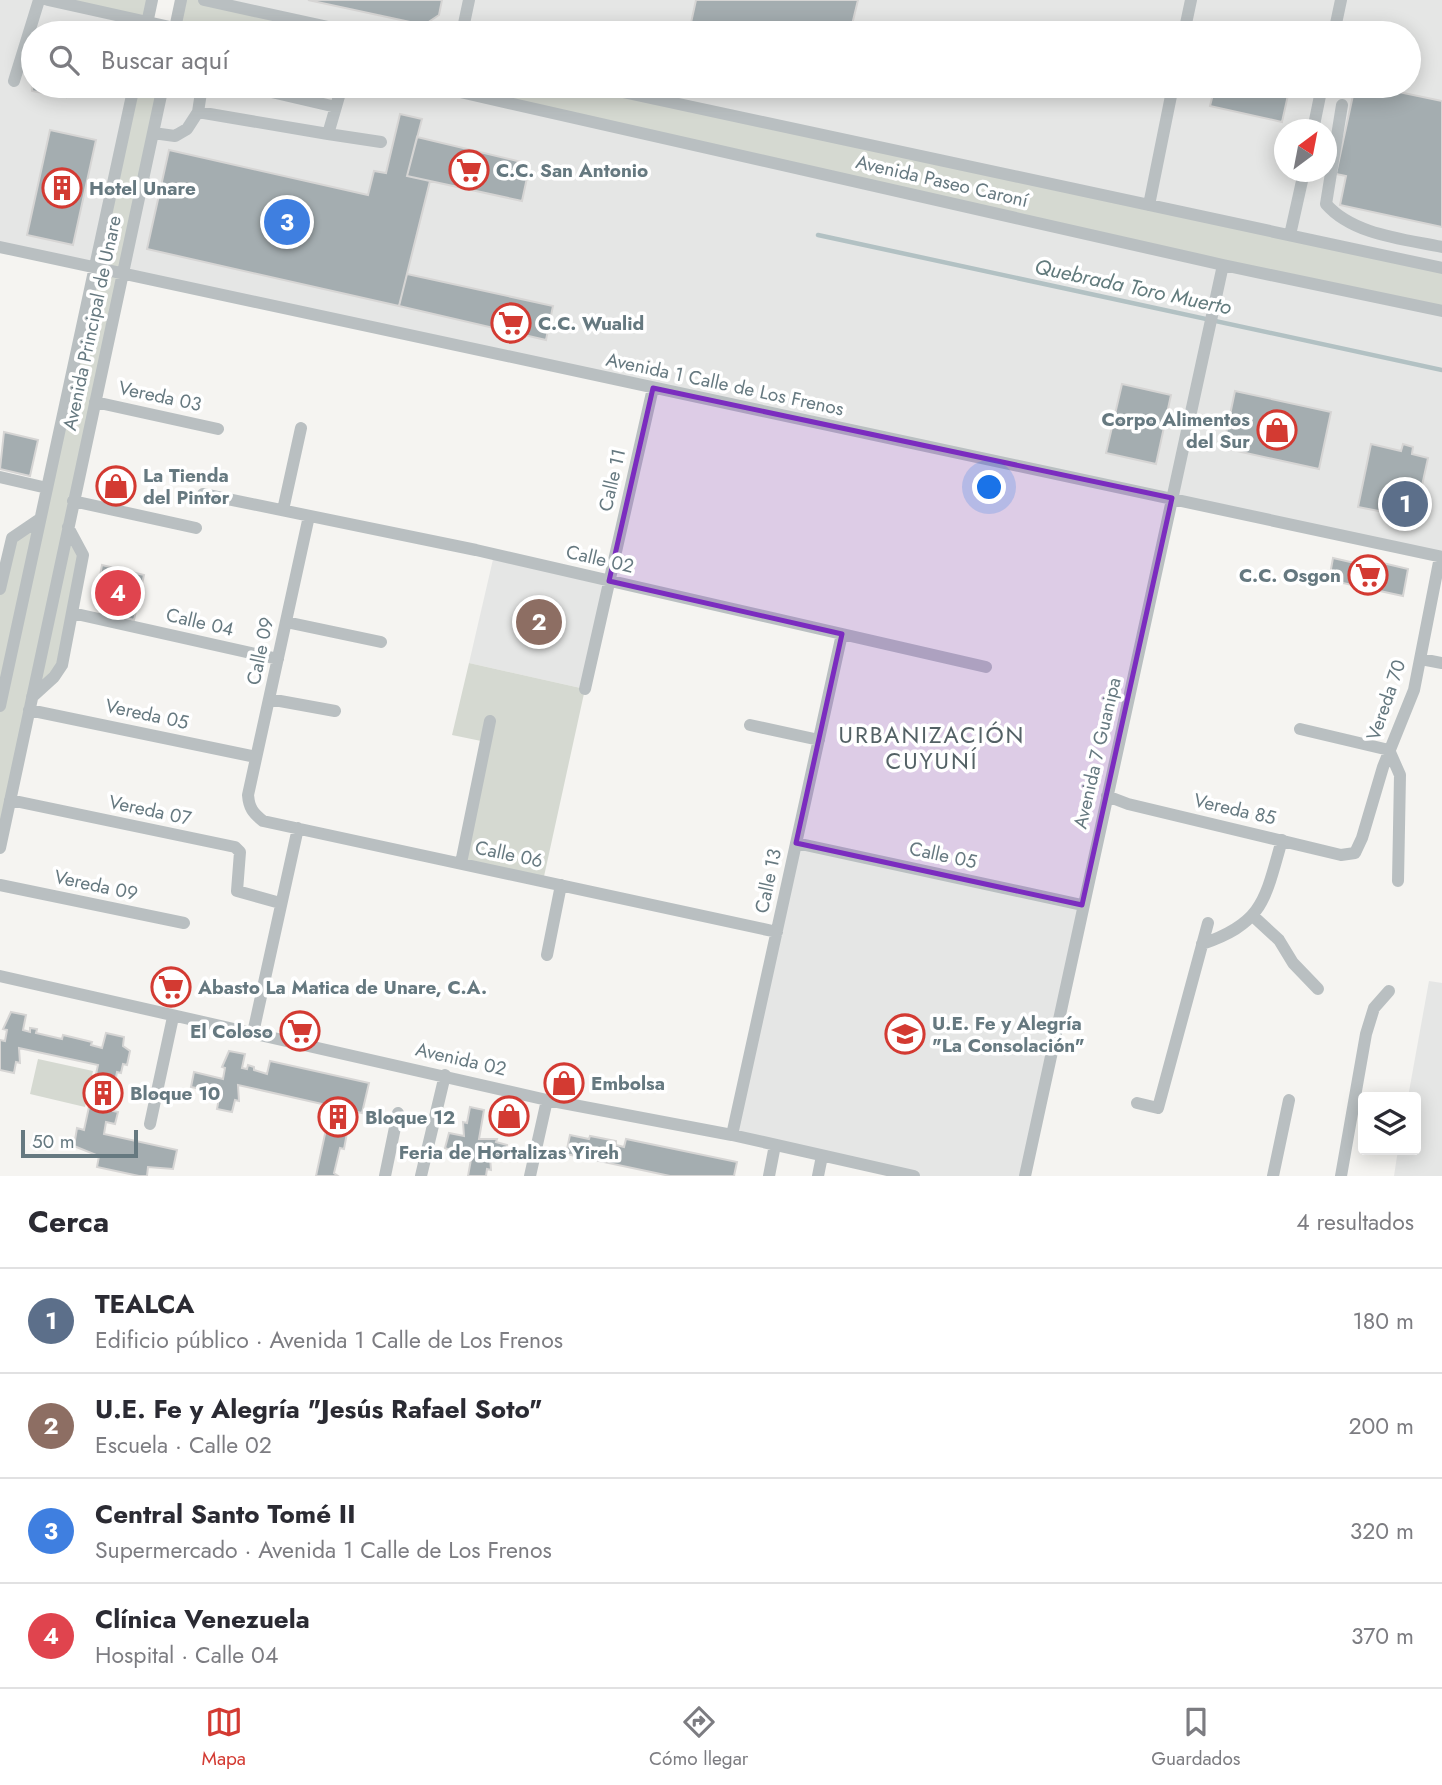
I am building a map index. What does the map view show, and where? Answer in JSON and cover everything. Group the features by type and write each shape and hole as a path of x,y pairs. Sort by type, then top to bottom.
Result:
{"street":[{"path":"34,21 39,0"},
{"path":"47,0 121,21"},
{"path":"148,21 152,0"},
{"path":"177,21 181,0"},
{"path":"204,0 301,21"},
{"path":"465,21 469,0"},
{"path":"1187,21 1191,0"},
{"path":"1337,21 1341,0"},
{"path":"14,81 21,64"},
{"name":"Avenida Principal de Unare","path":"0,704 131,98"},
{"name":"Avenida Principal de Unare","path":"0,848 160,98"},
{"path":"153,133 175,136 187,129 198,112 200,98"},
{"path":"297,98 336,107"},
{"path":"328,134 339,98"},
{"name":"Avenida Paseo Caroní","path":"487,98 1223,265 1442,311"},
{"name":"Avenida Paseo Caroní","path":"651,98 1442,268"},
{"path":"1149,205 1171,98"},
{"path":"1315,119 1320,98"},
{"path":"1342,105 1326,204 1336,216 1352,224 1442,247"},
{"path":"198,112 381,142"},
{"path":"1290,235 1302,182"},
{"name":"Avenida 1 Calle de Los Frenos","path":"0,247 1441,557"},
{"name":"Avenida 7 Guanipa","path":"1025,1176 1223,265"},
{"name":"Calle 11","path":"585,689 653,388"},
{"name":"Vereda 03","path":"95,402 218,429"},
{"path":"283,510 301,428"},
{"path":"0,477 47,488"},
{"name":"Calle 02","path":"203,494 609,581 986,667"},
{"path":"74,500 196,528"},
{"name":"Calle 09","path":"248,795 309,516"},
{"path":"0,589 12,538 40,519"},
{"path":"30,703 58,672 72,613 83,555 68,527"},
{"name":"Vereda 70","path":"1355,853 1389,750 1414,690 1441,557"},
{"name":"Calle 04","path":"72,613 278,659"},
{"path":"286,622 381,642"},
{"name":"Calle 13","path":"732,1135 842,634"},
{"path":"1421,659 1442,663"},
{"path":"269,699 335,712"},
{"name":"Vereda 05","path":"30,703 256,757"},
{"path":"461,863 489,722"},
{"path":"750,725 819,740"},
{"path":"1300,729 1389,750 1400,775 1398,881"},
{"name":"Calle 06","path":"248,795 249,806 263,821 777,932"},
{"name":"Vereda 85","path":"1107,796 1128,804 1341,855 1355,853"},
{"name":"Vereda 07","path":"10,800 235,847 240,852 236,888 240,893 280,903"},
{"path":"253,1033 298,828"},
{"path":"1202,944 1240,929 1253,916 1271,880 1282,840"},
{"name":"Calle 05","path":"796,843 1082,905"},
{"name":"Vereda 09","path":"0,885 184,923"},
{"path":"547,955 561,886"},
{"path":"1253,916 1279,940 1293,963 1318,989"},
{"path":"1137,1103 1158,1108 1208,923"},
{"name":"Avenida 02","path":"0,976 173,1017 445,1074 547,1100 732,1135 914,1176"},
{"path":"1341,1176 1366,1034 1374,1007 1390,991"},
{"path":"150,1124 173,1017"},
{"path":"421,1176 445,1074"},
{"path":"530,1176 547,1100"},
{"path":"1273,1176 1289,1100"},
{"path":"385,1176 398,1113"},
{"path":"769,1176 775,1145"},
{"path":"818,1176 822,1156"}],"highlighted area":[{"path":"653,388 1172,498 1082,905 796,843 842,634 609,581"}],"shaded area":[{"path":"0,0 48,0 143,21 21,21 21,98 488,98 1442,311 1442,557 0,247"},
{"path":"48,0 152,0 148,21"},
{"path":"181,0 204,0 301,21 176,21"},
{"path":"204,0 1442,0 1442,268 651,98 1421,98 1421,21 301,21"},
{"path":"131,98 160,98 68,527 82,549 62,665 32,697 0,848 0,589 10,543 40,519"},
{"path":"488,98 651,98 1442,268 1442,311"},
{"path":"494,555 609,581 585,689 469,663"},
{"path":"469,663 585,689 543,881 461,863 486,742 452,735"},
{"name":"U.E. Fe y Alegría \"La Consolación\"","path":"796,843 1082,905 1025,1176 914,1176 732,1135"},
{"path":"1429,981 1442,983 1442,1176 1394,1176 1397,1155 1421,1155 1421,1092 1409,1092"},
{"path":"38,1059 93,1071 85,1107 30,1094"}],"building":[{"path":"308,0 442,0 439,15 430,21 405,21"},
{"path":"696,0 858,0 853,21 691,21"},
{"path":"1421,97 1442,101 1442,227 1340,205 1346,176 1337,174 1337,169 1352,98"},
{"path":"1212,98 1287,98 1283,119 1274,120 1210,106"},
{"path":"400,114 422,119 407,176 430,181 399,306 147,249 169,150 368,195 374,171 386,173"},
{"name":"Hotel Unare","path":"50,130 96,140 73,245 27,235"},
{"name":"C.C. San Antonio","path":"417,137 530,164 522,201 407,176"},
{"name":"C.C. Wualid","path":"407,274 553,306 546,340 399,306"},
{"path":"1122,384 1171,395 1156,464 1106,453"},
{"name":"Corpo Alimentos del Sur","path":"1235,391 1331,412 1319,469 1223,448"},
{"path":"4,432 38,440 30,476 0,469"},
{"path":"1371,444 1401,451 1403,444 1413,447 1412,454 1428,458 1415,518 1358,507"},
{"name":"C.C. Osgon","path":"1333,558 1368,566 1370,560 1408,569 1403,596 1329,580"},
{"path":"102,565 144,575 134,620 99,609 96,598"},
{"name":"Bloque 10","path":"11,1012 26,1015 23,1030 30,1032 30,1028 37,1029 36,1033 62,1039 63,1035 92,1042 91,1045 102,1048 106,1033 124,1037 123,1046 130,1051 127,1065 123,1064 121,1073 117,1072 113,1111 118,1112 115,1124 106,1122 104,1134 177,1150 173,1169 148,1167 147,1176 139,1176 97,1167 99,1156 74,1146 77,1128 84,1130 98,1065 19,1048 20,1063 16,1062 14,1073 0,1070 0,1040 5,1041 7,1030 3,1029"},
{"name":"Bloque 12","path":"229,1051 245,1054 242,1068 247,1069 248,1065 267,1074 270,1061 369,1083 362,1113 348,1110 346,1121 349,1122 344,1149 340,1148 334,1173 338,1176 316,1176 331,1106 238,1085 239,1101 235,1100 232,1112 217,1109 220,1093 206,1094 207,1090 191,1087 194,1072 223,1079 225,1068 222,1067"},
{"path":"470,1107 484,1110 479,1139 497,1139 496,1142 507,1145 504,1160 490,1157 491,1170 487,1169 486,1176 468,1176 472,1154 464,1152 463,1156 445,1148 449,1133 464,1136 463,1122 467,1123"},
{"path":"570,1135 616,1141 616,1145 624,1147 626,1139 737,1162 734,1176 670,1176 566,1154"}],"waterway":[{"name":"Quebrada Toro Muerto","path":"818,235 1442,370"}],"place":[{"name":"C.C. San Antonio","path":"469,170"},
{"name":"Hotel Unare","path":"62,188"},
{"name":"Central Santo Tomé II","path":"287,222"},
{"name":"C.C. Wualid","path":"511,323"},
{"name":"Corpo Alimentos del Sur","path":"1277,430"},
{"name":"La Tienda del Pintor","path":"116,486"},
{"name":"TEALCA","path":"1405,504"},
{"name":"C.C. Osgon","path":"1368,575"},
{"name":"Clínica Venezuela","path":"118,593"},
{"name":"U.E. Fe y Alegría \"Jesús Rafael Soto\"","path":"539,622"},
{"name":"Abasto La Matica de Unare, C.A.","path":"171,987"},
{"name":"El Coloso","path":"300,1031"},
{"name":"U.E. Fe y Alegría \"La Consolación\"","path":"905,1034"},
{"name":"Embolsa","path":"564,1083"},
{"name":"Bloque 10","path":"103,1093"},
{"name":"Feria de Hortalizas Yireh","path":"509,1116"},
{"name":"Bloque 12","path":"338,1117"}],"district":[{"name":"URBANIZACIÓN CUYUNÍ","path":"932,748"}]}
